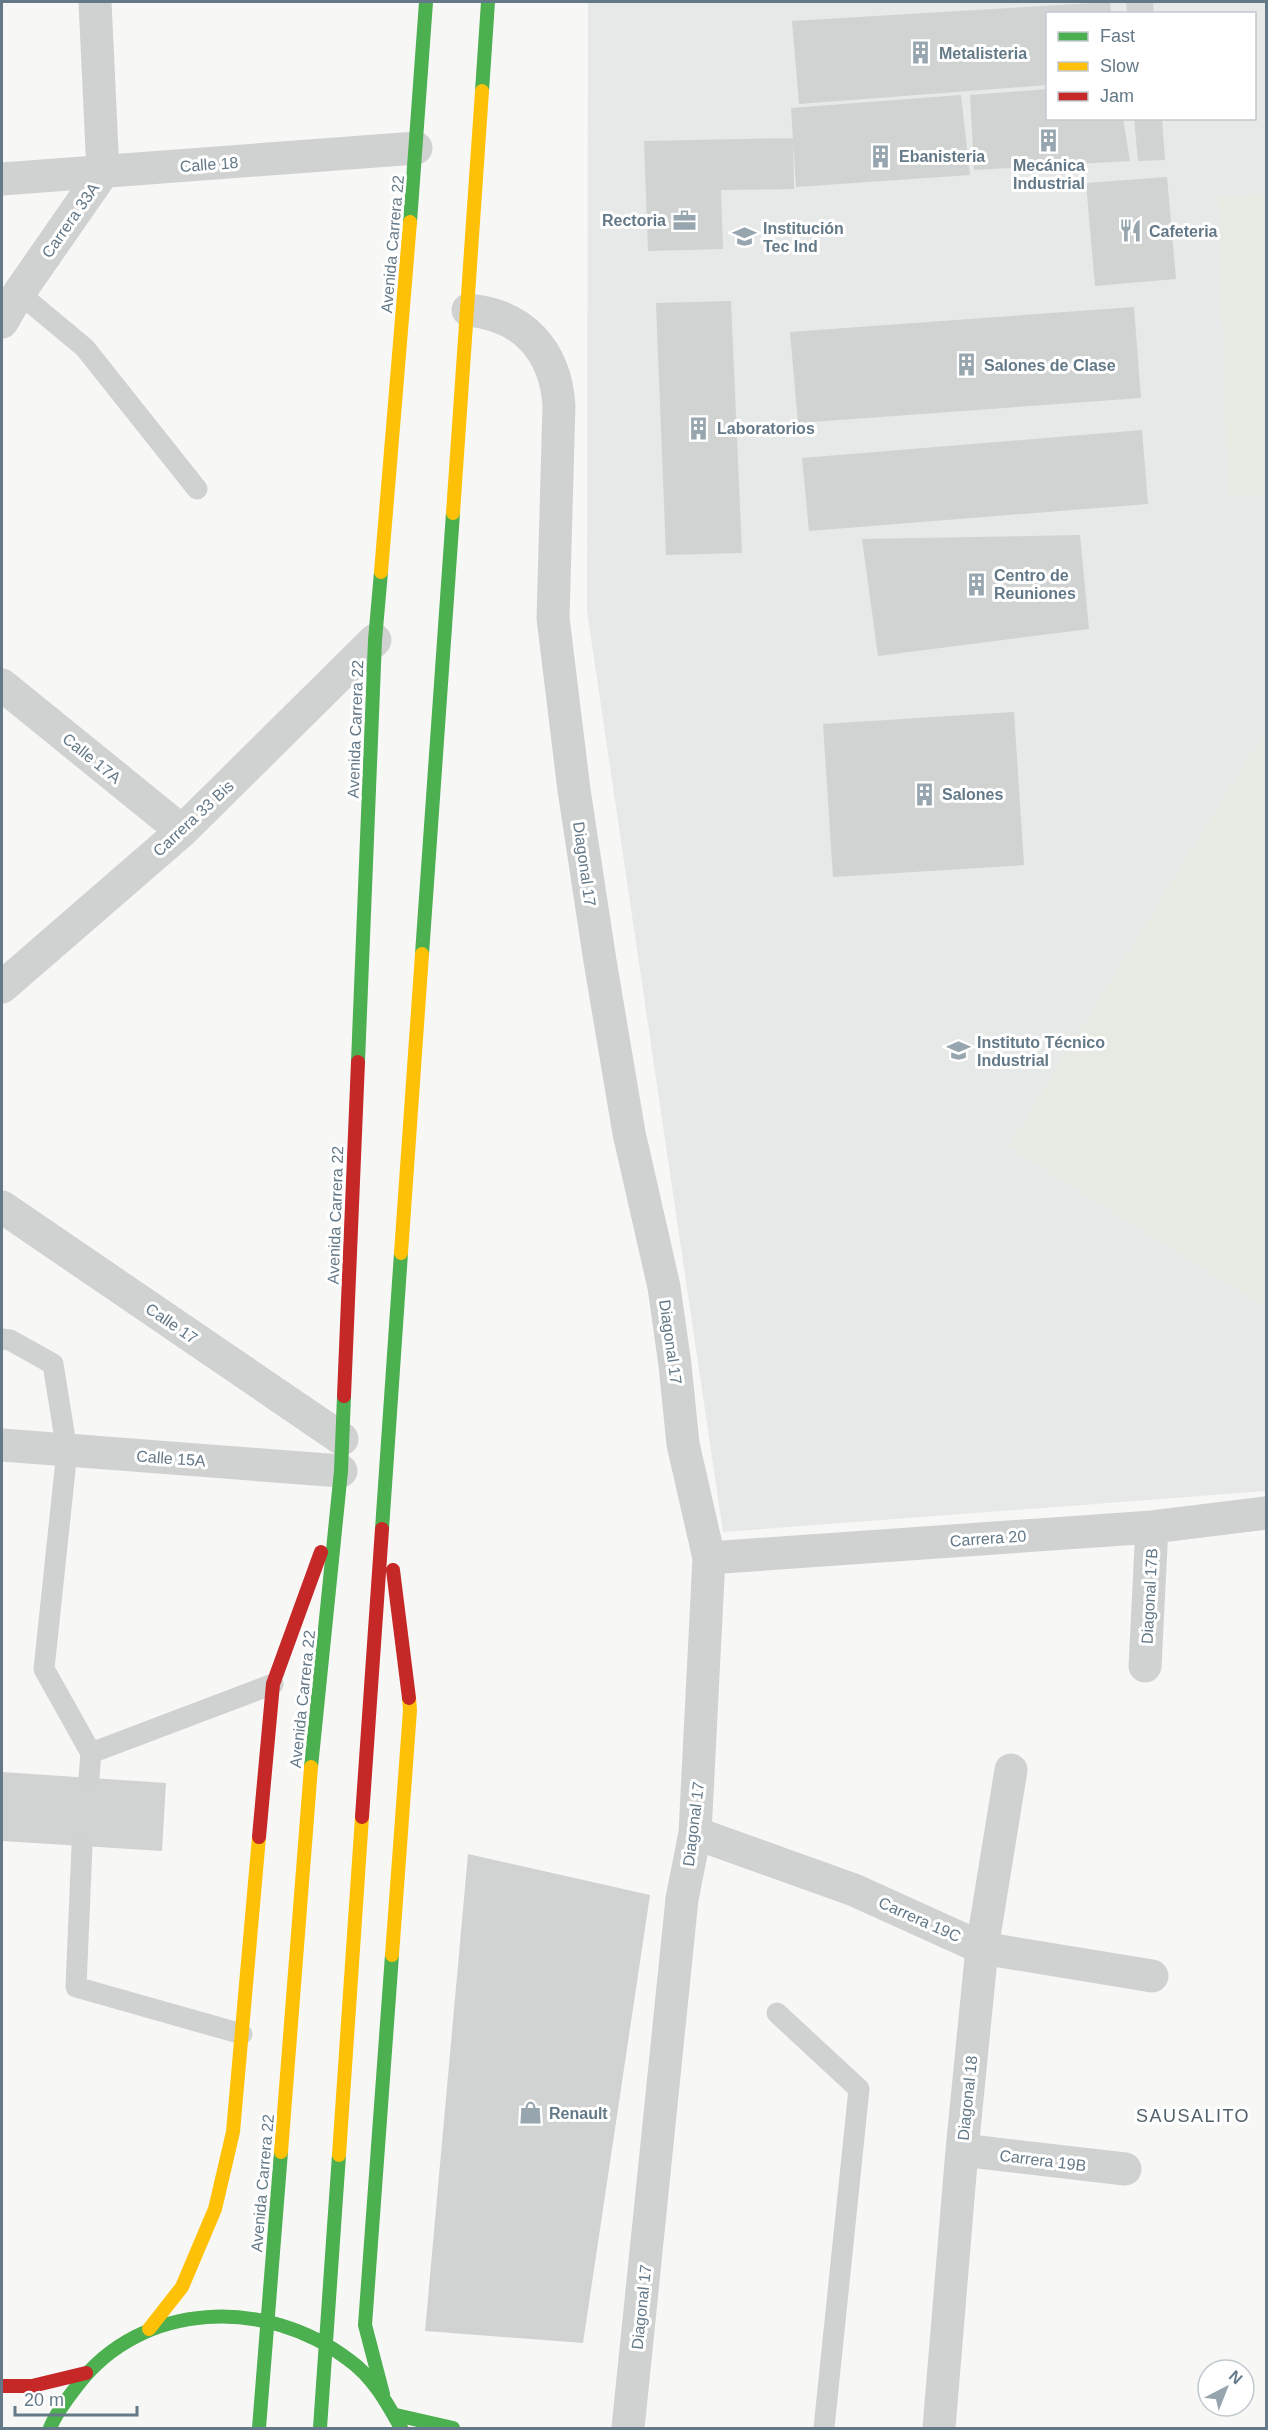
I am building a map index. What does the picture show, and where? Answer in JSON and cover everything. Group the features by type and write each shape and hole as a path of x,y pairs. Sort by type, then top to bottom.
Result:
{"main road":[{"name":"Avenida Carrera 22","path":"259,2428 313,1741 342,1455 375,640 426,2"},
{"path":"320,2428 488,2"},
{"path":"383,2394 365,2325 410,1710 384,1498"},
{"path":"149,2329 182,2287 215,2209 233,2132 273,1684 338,1503"},
{"path":"50,2428 52,2420 86,2373 115,2348 149,2329 184,2318 221,2314 258,2317 295,2327 328,2343 358,2367 383,2394 399,2422 453,2428"},
{"path":"2,2386 32,2386 86,2373"}],"street":[{"name":"Carrera 33A","path":"2,322 19,292 103,172 95,2"},
{"name":"Calle 18","path":"2,179 416,148"},
{"name":"Diagonal 17","path":"468,310 484,311 499,316 514,323 527,333 547,358 558,388 560,405 553,618 574,790 629,1133 664,1287 683,1444 709,1558 695,1833 682,1899 628,2428"},
{"name":"Carrera 33 Bis","path":"2,987 182,831 375,640"},
{"name":"Calle 17A","path":"2,685 182,831"},
{"name":"Calle 17","path":"2,1207 342,1455"},
{"name":"Calle 15A","path":"2,1445 67,1451 342,1455"},
{"name":"Carrera 20","path":"709,1558 1152,1527 1266,1513"},
{"name":"Diagonal 17B","path":"1146,1665 1152,1527"},
{"name":"Diagonal 18","path":"939,2428 962,2150 982,1948 1011,1770"},
{"name":"Carrera 19C","path":"695,1833 854,1890 982,1948 1152,1976"},
{"name":"Carrera 19B","path":"962,2150 1125,2169"}],"lane":[{"path":"19,292 85,348 197,489"},
{"path":"2,1339 10,1340 53,1364 67,1451 44,1669 91,1753 89,1778"},
{"path":"91,1753 273,1684"},
{"path":"82,1846 76,1987 242,2034"},
{"path":"777,2013 859,2089 824,2428"}],"shaded area":[{"name":"Instituto Técnico Industrial","path":"588,2 1266,2 1266,1491 723,1532 587,611"},
{"path":"1266,194 1266,495 1228,496 1218,195"},
{"path":"1266,729 1266,1308 1008,1147"}],"building":[{"name":"Metalisteria","path":"1110,2 1111,12 1046,12 1046,85 799,104 792,21"},
{"path":"1126,2 1153,2 1154,12 1127,12"},
{"name":"Mecánica Industrial","path":"1046,89 1046,120 1123,120 1130,161 974,170 970,95"},
{"name":"Ebanisteria","path":"961,95 970,175 796,187 791,108"},
{"path":"1134,120 1162,120 1165,160 1138,161"},
{"name":"Rectoria","path":"793,138 794,189 721,190 723,249 648,251 644,141"},
{"name":"Cafeteria","path":"1167,177 1176,279 1095,286 1086,183"},
{"name":"Laboratorios","path":"731,301 742,553 666,555 656,303"},
{"name":"Salones de Clase","path":"1134,307 1141,398 798,423 790,332"},
{"path":"1142,430 1148,504 809,531 802,458"},
{"name":"Centro de Reuniones","path":"1080,535 1089,629 878,656 862,539"},
{"name":"Salones","path":"1014,712 1024,865 833,877 823,724"},
{"path":"2,1772 166,1783 162,1851 2,1841"},
{"name":"Renault","path":"468,1854 650,1895 583,2343 425,2331"}],"traffic: fast":[{"path":"410,222 426,2"},
{"path":"482,91 488,2"},
{"path":"422,954 453,513"},
{"path":"358,1062 375,640 381,572"},
{"path":"382,1529 401,1253"},
{"path":"311,1767 341,1471 344,1396"},
{"path":"383,2394 365,2325 392,1955"},
{"path":"259,2428 281,2152"},
{"path":"320,2428 339,2155"},
{"path":"50,2428 73,2391 104,2358 135,2337 170,2323 207,2317 244,2318 281,2325 316,2340 349,2360 365,2374 385,2400 401,2428"},
{"path":"396,2415 453,2428"}],"traffic: slow":[{"path":"453,513 482,91"},
{"path":"381,572 410,222"},
{"path":"401,1253 422,954"},
{"path":"392,1955 409,1698"},
{"path":"281,2152 311,1767"},
{"path":"339,2155 362,1817"},
{"path":"149,2329 182,2287 215,2209 233,2132 259,1837"}],"traffic: jam":[{"path":"344,1396 358,1062"},
{"path":"362,1817 382,1529"},
{"path":"259,1837 273,1684 321,1552"},
{"path":"393,1570 409,1698"},
{"path":"2,2386 32,2386 86,2373"}],"place":[{"name":"Metalisteria","path":"921,53"},
{"name":"Mecánica Industrial","path":"1049,140"},
{"name":"Ebanisteria","path":"881,156"},
{"name":"Rectoria","path":"684,220"},
{"name":"Cafeteria","path":"1131,231"},
{"name":"Institución Tec Ind","path":"745,237"},
{"name":"Salones de Clase","path":"966,365"},
{"name":"Laboratorios","path":"699,428"},
{"name":"Centro de Reuniones","path":"976,584"},
{"name":"Salones","path":"924,794"},
{"name":"Instituto Técnico Industrial","path":"959,1051"},
{"name":"Renault","path":"531,2113"}],"district":[{"name":"SAUSALITO","path":"1193,2116"}]}
